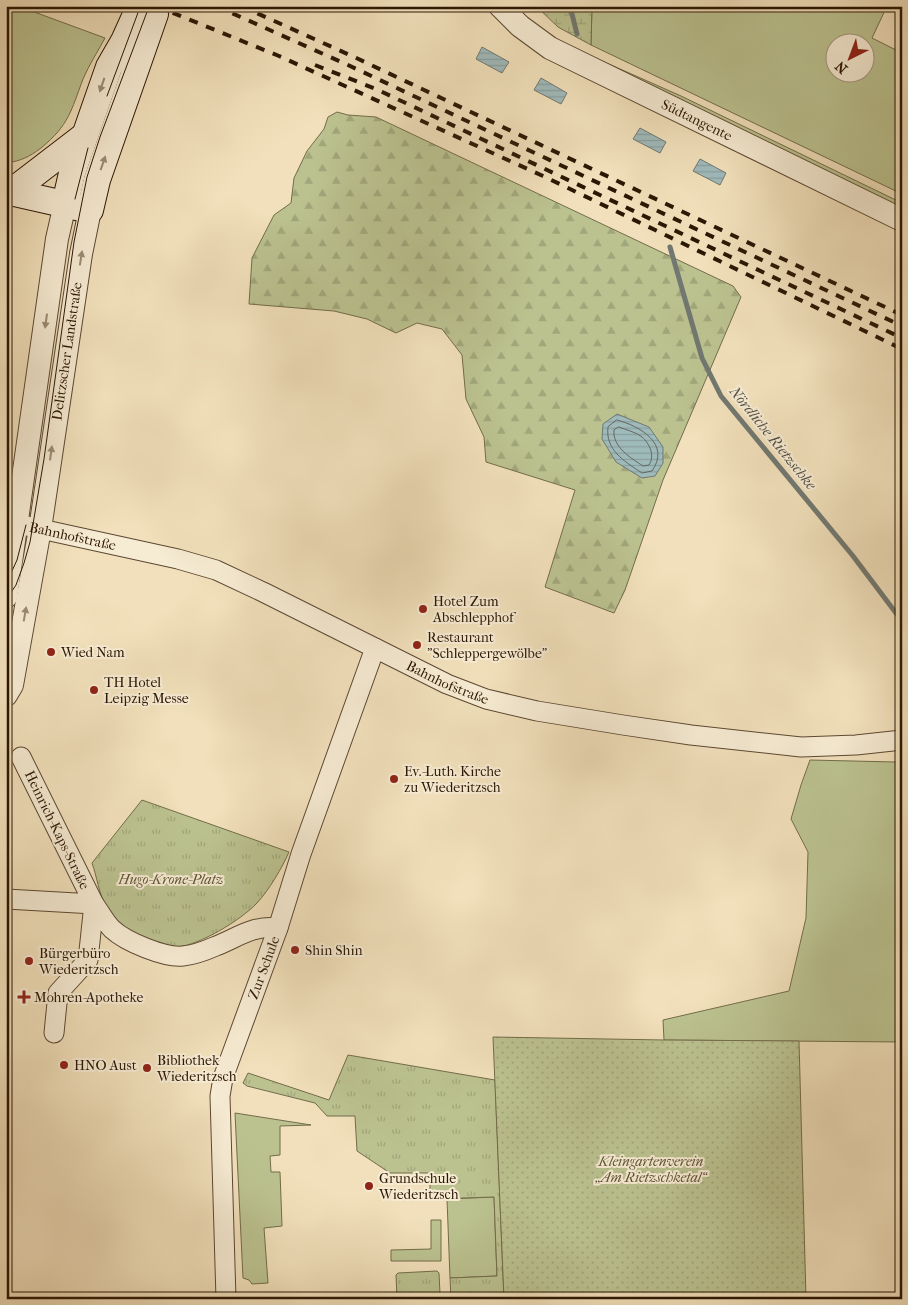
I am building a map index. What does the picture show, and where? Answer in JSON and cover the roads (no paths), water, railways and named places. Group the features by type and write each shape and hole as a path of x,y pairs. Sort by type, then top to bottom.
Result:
{"main road":[{"name":"Delitzscher Landstraße","path":"146,12 100,171 78,207 72,173 84,136 109,67 124,41 146,12"},
{"path":"9,191 84,136"},
{"path":"9,191 78,207"}],"street":[{"name":"Südtangente","path":"500,6 520,26 550,48 902,220"},
{"name":"Delitzscher Landstraße","path":"6,597 18,524 57,239 78,207"},
{"name":"Delitzscher Landstraße","path":"6,695 12,685 40,529 77,281 78,207"},
{"name":"Bahnhofstraße","path":"18,524 178,559 216,570 455,687 486,699 537,711 691,735 801,747 856,745 902,740"},
{"name":"Zur Schule","path":"226,1299 220,1096 223,1078 278,928 301,854 375,648"},
{"name":"Heinrich-Kaps-Straße","path":"6,899 94,904 22,757"},
{"path":"94,904 113,930 153,952 182,956 216,947 264,926 278,928"},
{"path":"54,1033 58,993 88,960 94,904"}],"water":[{"path":"482,47 509,62 502,73 476,59"},
{"path":"541,78 567,93 561,104 534,90"},
{"path":"640,128 666,142 660,153 633,139"},
{"path":"700,159 726,173 720,185 693,171"},
{"path":"617,414 649,427 663,447 663,463 655,476 642,478 616,462 602,439 603,424"}],"waterway":[{"name":"Nördliche Rietzschke","path":"570,6 577,34"},
{"name":"Nördliche Rietzschke","path":"670,247 702,358 721,396 853,556 902,621"}],"tram line":[{"path":"107,96 139,10"},
{"path":"6,600 16,585 30,542 44,459 74,242 87,177 147,12"},
{"path":"75,199 88,148"},
{"path":"6,584 17,560 26,525"}],"railway":[{"path":"156,6 279,56 543,176 902,349"},
{"path":"216,6 348,65 902,326"},
{"path":"241,6 352,56 902,315"},
{"path":"315,65 376,89 902,338"}],"place":[{"name":"Hotel Zum Abschlepphof","path":"423,609"},
{"name":"Restaurant \"Schleppergewölbe\"","path":"417,645"},
{"name":"Wied Nam","path":"51,652"},
{"name":"TH Hotel Leipzig Messe","path":"94,690"},
{"name":"Ev.-Luth. Kirche zu Wiederitzsch","path":"394,779"},
{"name":"Shin Shin","path":"295,950"},
{"name":"Bürgerbüro Wiederitzsch","path":"29,961"},
{"name":"Mohren-Apotheke","path":"24,997"},
{"name":"HNO Aust","path":"64,1065"},
{"name":"Bibliothek Wiederitzsch","path":"147,1068"},
{"name":"Grundschule Wiederitzsch","path":"369,1186"}],"park label":[{"name":"Hugo-Krone-Platz","path":"171,879"},
{"name":"Kleingartenverein „Am Rietzschketal“","path":"651,1170"}]}
